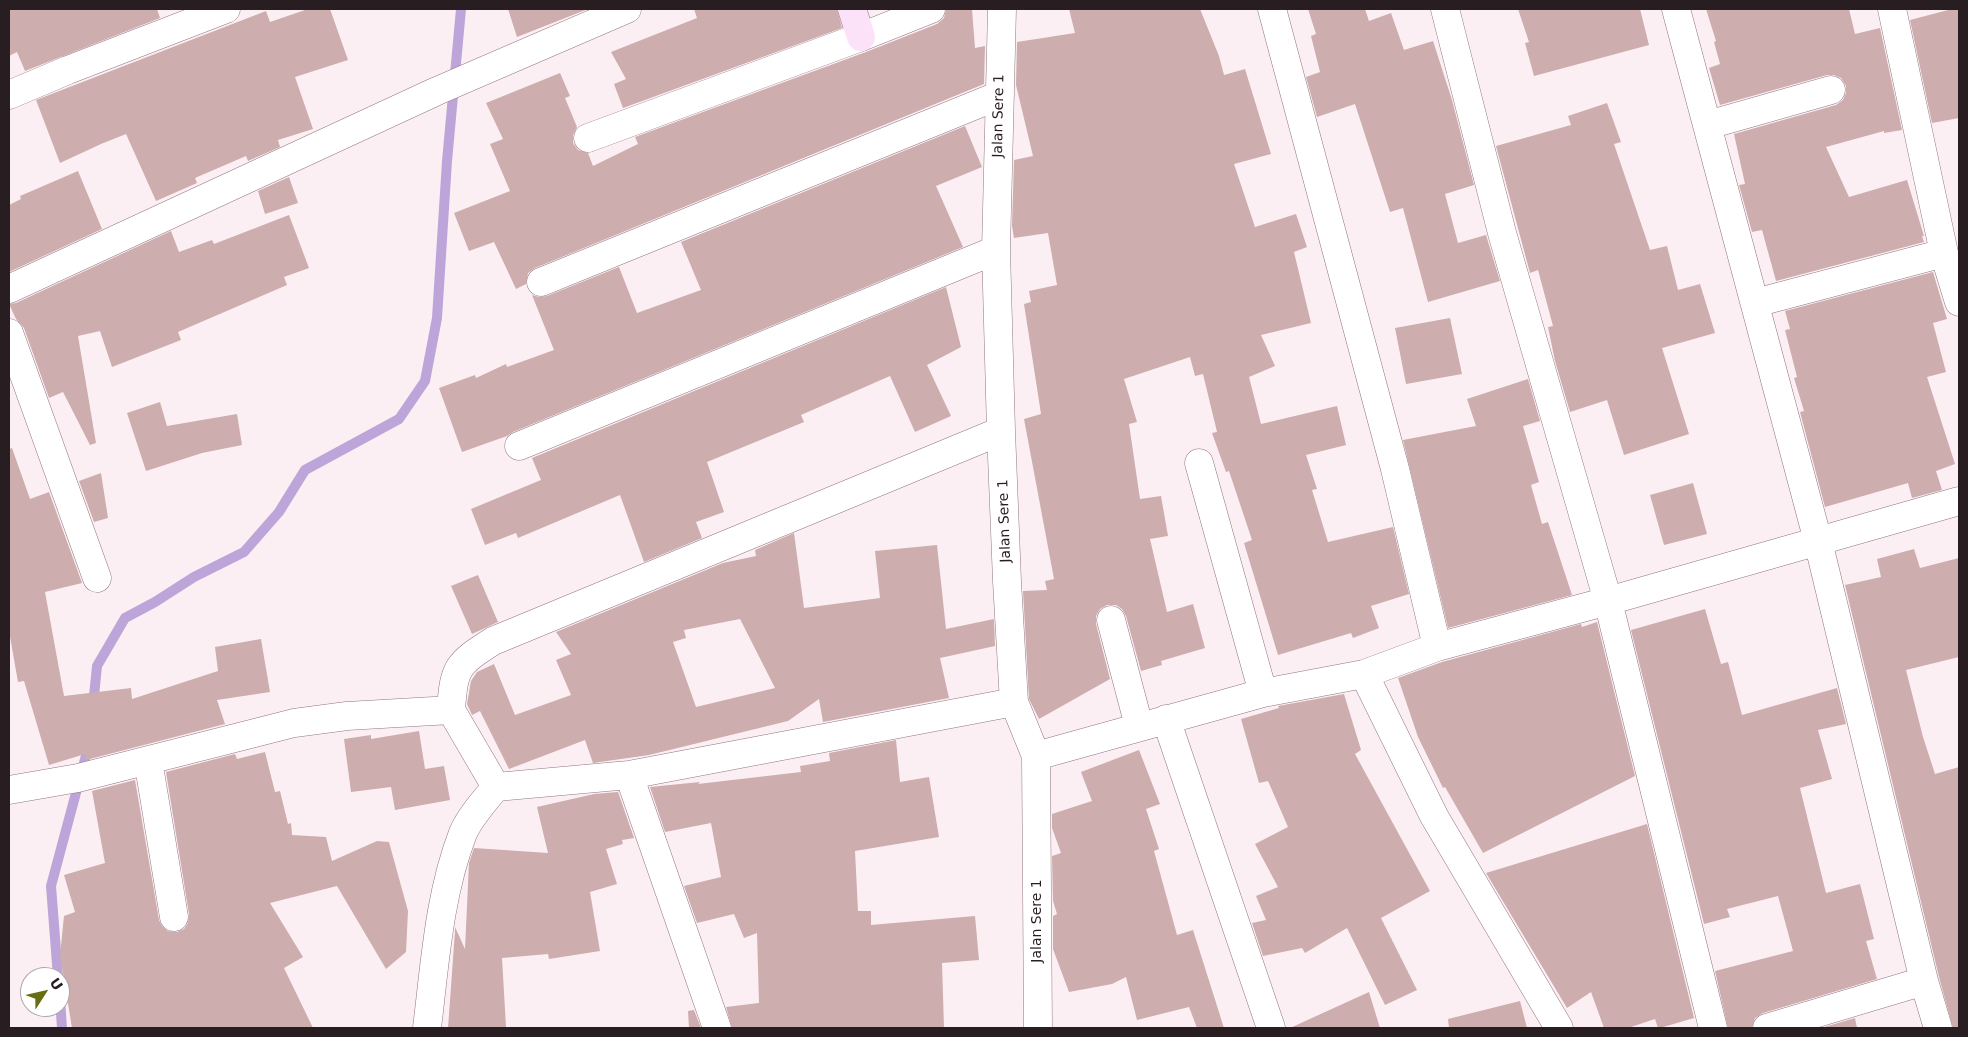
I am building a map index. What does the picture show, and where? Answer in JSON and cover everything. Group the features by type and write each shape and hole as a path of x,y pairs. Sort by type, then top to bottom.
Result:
{"street":[{"path":"9,95 68,70 226,9"},
{"path":"9,289 437,91 627,9"},
{"path":"852,9 861,37"},
{"path":"588,138 861,37 931,9"},
{"name":"Jalan Sere 1","path":"1002,9 996,250 1001,431 1014,702 1036,756 1038,1028"},
{"path":"1272,9 1395,469 1437,648"},
{"path":"1445,9 1502,233 1608,601 1713,1028"},
{"path":"1676,9 1818,541 1924,981 1938,1028"},
{"path":"1892,9 1944,253 1959,302"},
{"path":"1708,125 1831,90"},
{"path":"541,282 1000,95"},
{"path":"518,446 996,250"},
{"path":"1755,303 1944,253"},
{"path":"9,332 97,578"},
{"path":"496,787 451,710 453,680 460,665 474,653 493,641 1001,431"},
{"path":"1199,463 1263,693"},
{"path":"1036,756 1263,693 1364,674 1437,648 1959,502"},
{"path":"1111,620 1139,726"},
{"path":"1364,674 1434,816 1559,1028"},
{"path":"427,1028 445,897 464,832 496,787 629,775 1014,702"},
{"path":"9,790 114,770 294,723 348,716 451,710"},
{"path":"1166,719 1271,1028"},
{"path":"148,760 174,917"},
{"path":"629,775 717,1028"},
{"path":"1767,1028 1924,981"}],"building":[{"path":"9,9 157,9 160,18 25,71 17,52 9,56"},
{"path":"308,9 330,9 348,60 295,77 313,129 278,140 280,147 248,161 246,156 195,178 197,183 156,201 126,134 60,163 36,100 266,11 270,22"},
{"path":"508,9 588,9 517,37"},
{"path":"694,9 837,9 842,28 623,108 614,84 626,79 611,52 697,18"},
{"path":"946,9 972,9 975,48 985,46 984,84 535,268 528,273 526,284 516,289 494,242 469,251 454,213 510,191 490,144 503,139 486,103 560,73 570,96 565,98 577,127 573,135 573,143 578,150 588,153 593,166 638,144 635,137 937,24 944,18"},
{"path":"1069,9 1200,9 1219,56 1224,75 1245,69 1271,154 1234,164 1255,227 1296,214 1307,247 1294,252 1311,323 1261,335 1275,366 1249,377 1261,424 1337,406 1346,445 1306,455 1317,489 1312,490 1328,542 1393,527 1409,594 1371,606 1379,628 1353,638 1351,633 1278,655 1244,543 1252,540 1229,471 1226,472 1212,433 1217,432 1203,374 1195,376 1190,357 1124,379 1137,422 1129,424 1140,499 1161,496 1168,536 1150,539 1167,612 1193,604 1205,648 1161,661 1162,665 1141,671 1126,616 1122,609 1116,605 1107,605 1100,609 1096,616 1096,624 1110,679 1039,719 1029,699 1023,591 1047,590 1045,581 1054,579 1024,419 1041,414 1024,304 1031,302 1029,291 1057,285 1048,233 1014,238 1012,226 1014,160 1033,156 1016,85 1017,42 1075,33"},
{"path":"1308,9 1365,9 1369,21 1391,13 1404,50 1433,41 1452,100 1474,185 1445,194 1458,243 1486,235 1500,281 1428,302 1403,208 1390,212 1355,104 1317,117 1306,77 1320,72 1311,36 1316,34"},
{"path":"1518,9 1640,9 1649,45 1534,76 1525,43 1529,42"},
{"path":"1706,9 1849,9 1855,34 1880,28 1902,130 1884,133 1884,131 1826,147 1849,197 1907,180 1924,236 1922,236 1924,242 1776,281 1762,230 1752,232 1739,185 1745,184 1734,134 1836,105 1843,100 1846,86 1841,78 1827,75 1720,105 1709,68 1720,64 1714,42 1716,41"},
{"path":"1952,9 1959,9 1959,118 1932,123 1910,20"},
{"path":"1607,103 1621,142 1614,144 1650,250 1667,246 1678,290 1700,284 1715,333 1662,348 1689,434 1624,455 1607,400 1570,412 1555,361 1548,327 1553,326 1538,270 1530,273 1496,146 1571,125 1568,116"},
{"path":"965,126 982,167 936,186 963,247 507,436 462,452 439,388 475,375 476,378 506,364 507,367 554,350 532,295 539,297 547,296 619,267 637,313 701,290 681,242"},
{"path":"78,171 102,229 9,272 9,205 21,199 20,196"},
{"path":"289,177 298,203 265,214 258,191"},
{"path":"289,215 309,268 284,277 287,285 178,332 181,340 112,367 100,331 78,336 96,443 90,445 63,392 49,398 24,328 16,319 9,304 16,303 171,231 179,252 212,240 214,244"},
{"path":"1933,272 1947,319 1933,323 1946,372 1927,377 1955,464 1936,471 1942,490 1912,498 1908,483 1825,507 1800,412 1804,411 1794,378 1797,377 1785,330 1790,329 1785,311"},
{"path":"946,287 961,347 927,365 951,416 915,432 890,376 801,415 804,422 707,462 724,512 696,522 702,538 644,562 620,495 518,538 516,533 485,545 471,509 541,480 532,458"},
{"path":"1450,318 1462,374 1406,384 1395,328"},
{"path":"1528,379 1540,421 1523,426 1539,482 1531,485 1542,524 1548,522 1572,595 1448,628 1403,440 1476,426 1467,399"},
{"path":"160,402 167,426 237,414 242,445 202,453 146,471 127,413"},
{"path":"12,448 30,499 49,492 82,583 45,592 64,696 131,688 132,699 218,671 215,647 261,639 270,692 217,700 225,724 86,760 85,754 49,765 24,681 18,682 9,631 9,449"},
{"path":"101,473 108,518 94,522 79,481"},
{"path":"1693,483 1707,534 1664,545 1650,495"},
{"path":"794,533 804,608 880,598 875,551 937,545 946,629 994,619 995,646 940,658 949,698 823,722 819,699 788,721 649,755 593,763 585,740 509,769 480,711 472,715 467,704 471,681 477,672 494,664 515,715 571,695 556,660 571,654 556,632 723,563 756,556 755,550","holes":["740,619 775,688 696,707 673,642 686,638 684,630"]},
{"path":"1914,549 1920,568 1959,558 1959,657 1906,670 1923,737 1935,774 1959,767 1959,1028 1953,1028 1939,977 1845,585 1881,577 1877,559"},
{"path":"478,575 498,622 472,634 451,586"},
{"path":"1705,609 1721,664 1728,662 1742,715 1837,688 1846,724 1818,730 1832,779 1800,788 1826,893 1860,884 1874,939 1866,941 1877,979 1763,1013 1755,1018 1752,1028 1728,1028 1715,971 1793,951 1778,896 1727,909 1730,917 1704,924 1631,630"},
{"path":"1597,622 1635,776 1483,853 1445,787 1443,788 1418,737 1398,678 1442,662 1581,624 1582,627"},
{"path":"1344,694 1361,750 1355,754 1430,891 1381,918 1417,990 1385,1005 1347,928 1305,953 1302,948 1263,956 1252,923 1266,920 1256,896 1278,887 1255,844 1288,827 1268,781 1259,783 1241,719 1279,708 1278,706"},
{"path":"419,731 425,769 444,766 450,800 395,810 391,787 351,792 344,739 371,735 371,739"},
{"path":"896,740 900,782 929,777 939,837 855,851 858,911 871,911 871,925 975,916 979,960 942,963 944,1028 732,1028 726,1007 759,1003 757,933 744,938 734,914 697,923 684,886 721,877 711,823 665,832 650,787 700,782 698,784 801,772 800,766 830,761 829,753"},
{"path":"1139,750 1160,804 1146,809 1159,849 1154,851 1177,935 1193,930 1224,1028 1197,1028 1189,1007 1137,1020 1126,977 1112,984 1069,992 1053,949 1053,916 1057,914 1053,901 1052,856 1061,853 1052,828 1052,814 1092,801 1081,772"},
{"path":"265,752 275,792 280,791 288,824 291,823 292,835 326,837 332,861 377,841 389,842 408,911 406,952 386,969 337,886 270,903 303,957 284,968 313,1028 72,1028 70,1016 70,967 62,967 60,955 64,916 75,912 64,875 105,863 92,791 135,780 159,920 168,931 177,932 184,929 188,923 189,914 166,772 235,754 237,759"},
{"path":"618,792 634,838 622,840 623,844 606,849 617,884 590,892 600,951 549,959 548,954 502,958 506,1027 448,1028 455,927 465,949 469,863 474,848 548,853 537,807 594,794"},
{"path":"1647,824 1694,1018 1660,1028 1658,1028 1655,1019 1628,1028 1604,1028 1591,992 1567,1008 1486,873"},
{"path":"1369,992 1380,1028 1290,1028"},
{"path":"1520,1001 1527,1028 1449,1028 1448,1019"},
{"path":"694,1010 701,1028 689,1028 688,1011"},
{"path":"1855,1018 1857,1028 1821,1028"}],"waterway":[{"path":"93,706 97,666 125,618 155,602 194,577 244,552 279,512 305,470 399,419 425,381 437,318 447,161 461,9"},
{"path":"57,967 51,886 88,748"},
{"path":"61,1017 62,1028"}]}
